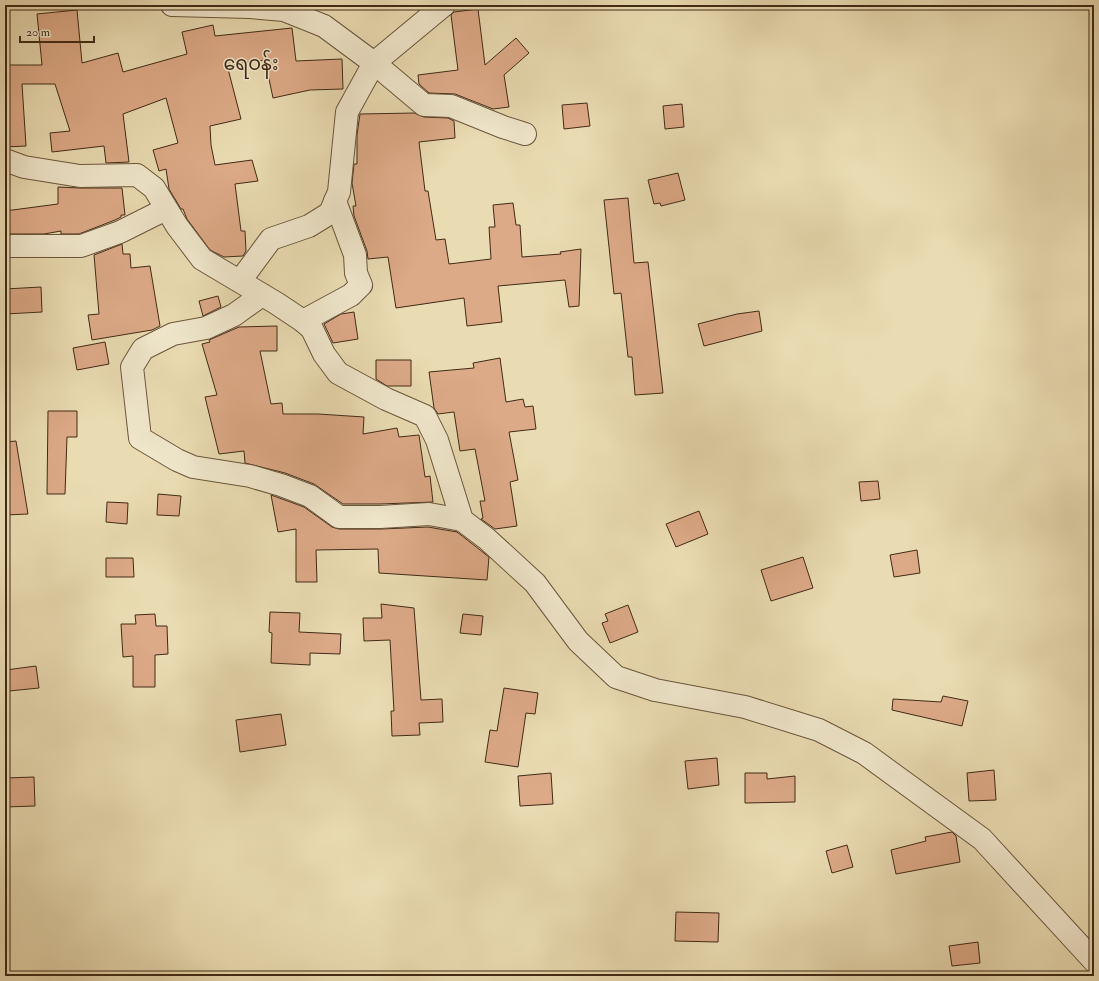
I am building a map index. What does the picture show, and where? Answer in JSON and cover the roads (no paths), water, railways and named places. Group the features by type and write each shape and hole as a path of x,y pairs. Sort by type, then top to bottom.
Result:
{"street":[{"path":"172,5 282,8 324,26 374,63 424,104 451,106 503,127 525,134"},
{"path":"240,281 271,239 309,226 330,213 339,192 347,112 374,63 444,5"},
{"path":"5,160 24,167 80,176 137,175 154,188 177,226 202,259 303,321 312,329 324,354 338,372 386,399 425,416 437,440 462,520"},
{"path":"303,321 351,295 361,285 356,273 355,255 335,201"},
{"path":"5,246 81,246 120,232 166,209"},
{"path":"262,295 234,315 206,328 173,334 143,349 132,367 140,438 177,460 193,467 250,476 281,485 310,496 339,517 380,517 429,514 462,520 487,540 535,584 578,640 616,676 655,690 745,707 819,730 864,753 982,839 1094,961"}],"district":[{"name":"ရေဝန်း","path":"251,64"}]}
